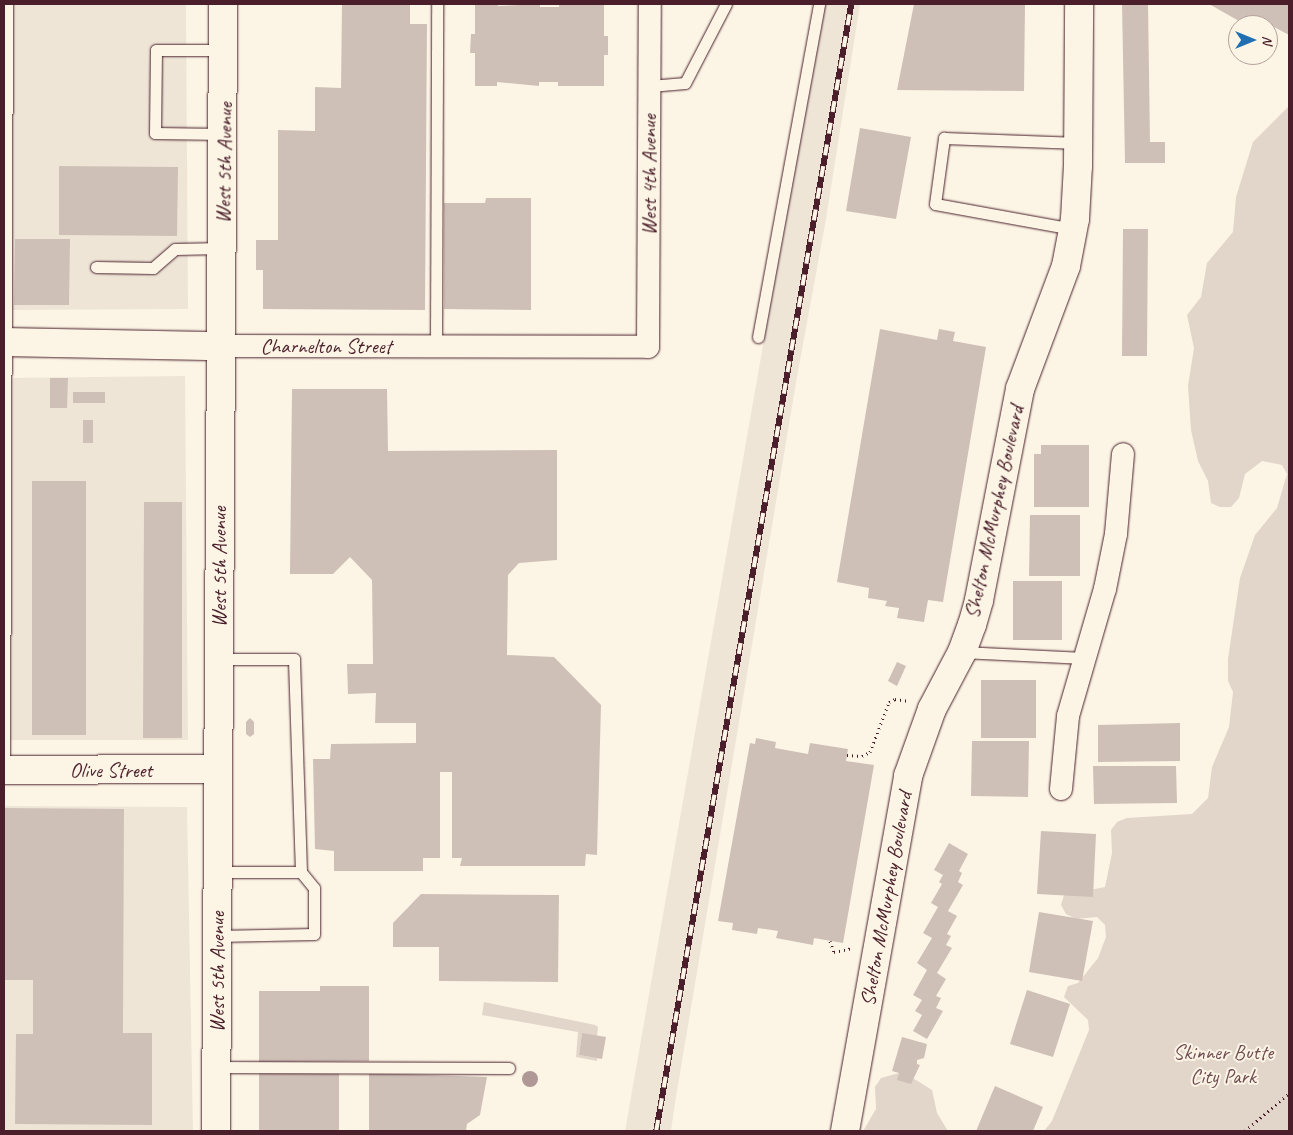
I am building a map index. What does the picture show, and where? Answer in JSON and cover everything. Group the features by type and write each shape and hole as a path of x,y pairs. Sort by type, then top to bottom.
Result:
{"street":[{"name":"West 5th Avenue","path":"216,1131 220,346 225,50 224,4"},
{"name":"West 4th Avenue","path":"648,347 650,4"},
{"name":"Shelton McMurphey Boulevard","path":"845,1131 908,776 932,709 962,652 979,600 1020,389 1066,266 1073,229 1079,143 1079,4"},
{"name":"Charnelton Street","path":"5,342 220,346 648,347"},
{"path":"1060,790 1068,716 1105,590 1116,534 1122,454"},
{"name":"Olive Street","path":"4,770 218,769"}],"lane":[{"path":"4,770 7,4"},
{"path":"436,346 437,4"},
{"path":"650,86 685,83 726,4"},
{"path":"758,337 819,4"},
{"path":"224,134 155,133 155,124 156,50 225,50"},
{"path":"1073,229 934,204 944,138 1079,143"},
{"path":"96,267 154,268 175,249 222,248"},
{"path":"962,652 1084,658"},
{"path":"216,936 314,934 314,888 301,872 294,659 219,659"},
{"path":"217,872 301,872"},
{"path":"216,1067 509,1068"}],"path":[{"path":"847,756 862,756 870,752 889,702 896,699 909,701"},
{"path":"830,941 834,952 853,948"},
{"path":"1245,1131 1289,1093"}],"shaded area":[{"path":"4,4 186,4 188,309 4,310"},
{"path":"823,4 860,4 826,219 797,377 671,1131 625,1131"},
{"path":"185,376 188,740 4,740 4,378"},
{"path":"4,806 187,807 193,1131 4,1131"}],"green space":[{"name":"Skinner Butte City Park","path":"1289,106 1289,1131 1044,1131 1052,1121 1089,1030 1088,1020 1064,997 1068,986 1078,983 1098,958 1106,937 1105,925 1097,917 1076,919 1066,914 1061,905 1064,895 1105,887 1112,853 1111,830 1117,822 1127,818 1192,814 1208,798 1212,767 1229,727 1233,692 1228,681 1228,659 1240,578 1255,535 1277,508 1287,474 1282,465 1262,461 1245,474 1239,498 1231,507 1220,507 1211,503 1208,481 1198,461 1191,430 1188,386 1194,348 1187,315 1201,297 1207,263 1233,232 1236,197 1253,142"},
{"path":"484,1002 595,1025 598,1027 597,1036 582,1034 579,1055 597,1058 597,1061 576,1057 578,1032 482,1015"},
{"path":"903,1072 932,1090 937,1113 948,1131 863,1131 876,1109 875,1087 881,1078"}],"building":[{"path":"342,4 410,4 410,24 427,24 425,310 263,309 263,270 256,270 256,240 278,240 278,130 315,131 315,87 341,88"},
{"path":"475,4 498,4 498,6 540,4 540,7 559,7 559,4 604,4 604,36 608,36 608,55 604,55 604,86 558,86 558,82 539,82 539,86 497,82 497,86 475,86 475,53 470,53 471,34 475,34"},
{"path":"914,4 1025,4 1024,91 897,90"},
{"path":"1122,4 1148,4 1150,142 1165,142 1165,163 1125,163"},
{"path":"1209,4 1289,4 1289,35 1278,29 1278,15 1228,15"},
{"path":"860,128 911,137 896,219 846,211"},
{"path":"59,166 178,167 177,236 59,235"},
{"path":"486,198 531,198 531,310 444,309 444,203 485,203"},
{"path":"1123,229 1148,229 1147,356 1122,356"},
{"path":"15,239 70,239 69,305 14,305"},
{"path":"880,329 937,340 939,329 955,332 953,341 986,347 943,602 928,600 924,622 897,618 899,608 885,606 887,601 868,598 869,588 837,582"},
{"path":"50,378 68,378 67,408 50,408"},
{"path":"292,389 387,389 388,451 557,450 557,560 519,563 508,575 507,655 554,657 601,705 597,855 586,854 585,866 460,866 462,858 452,858 452,772 440,772 440,858 423,858 423,871 334,871 334,851 315,849 313,759 330,759 331,744 416,743 416,723 375,723 376,693 348,694 347,664 373,664 372,580 350,557 333,574 290,574"},
{"path":"73,392 105,392 105,403 73,403"},
{"path":"83,420 93,420 93,443 83,443"},
{"path":"1041,445 1089,445 1089,507 1034,507 1034,454 1041,454"},
{"path":"32,481 86,481 86,735 32,735"},
{"path":"144,502 182,502 182,738 143,738"},
{"path":"1030,515 1080,515 1080,576 1029,576"},
{"path":"1013,581 1062,581 1062,640 1013,640"},
{"path":"897,662 906,666 897,686 888,681"},
{"path":"981,680 1036,680 1036,738 981,738"},
{"path":"250,718 254,722 254,734 250,737 246,734 246,722"},
{"path":"1180,723 1180,761 1098,762 1098,725"},
{"path":"756,738 776,742 775,748 808,754 810,743 848,749 846,761 874,765 843,943 814,938 813,945 776,938 778,931 758,928 757,934 732,930 733,923 718,921 750,743 755,744"},
{"path":"972,741 1029,741 1028,797 971,796"},
{"path":"1093,766 1176,766 1177,803 1094,804"},
{"path":"4,808 124,809 123,1033 152,1033 152,1125 15,1124 16,1034 33,1034 33,980 4,980"},
{"path":"1041,831 1096,834 1093,897 1037,894"},
{"path":"949,843 968,854 959,871 962,873 958,882 963,885 948,911 957,916 947,934 951,936 946,945 952,948 937,973 946,979 936,996 941,998 936,1008 943,1011 927,1039 913,1031 922,1015 915,1011 922,1000 913,995 927,970 917,963 932,938 923,933 938,907 931,903 942,884 939,882 943,875 934,870"},
{"path":"421,894 559,895 558,982 439,981 439,947 393,947 393,923"},
{"path":"1039,912 1093,921 1082,981 1029,972"},
{"path":"320,986 369,986 369,1061 259,1062 259,991 320,991"},
{"path":"1027,990 1070,1004 1053,1057 1010,1044"},
{"path":"582,1033 606,1037 602,1059 579,1055"},
{"path":"902,1037 927,1044 924,1058 917,1060 917,1064 920,1065 911,1084 897,1080 899,1073 892,1071"},
{"path":"259,1072 339,1072 339,1131 259,1131"},
{"path":"369,1073 487,1077 480,1115 467,1124 466,1131 369,1131"},
{"path":"995,1086 1043,1107 1033,1131 976,1131"}],"railway":[{"path":"656,1131 851,4"}]}
